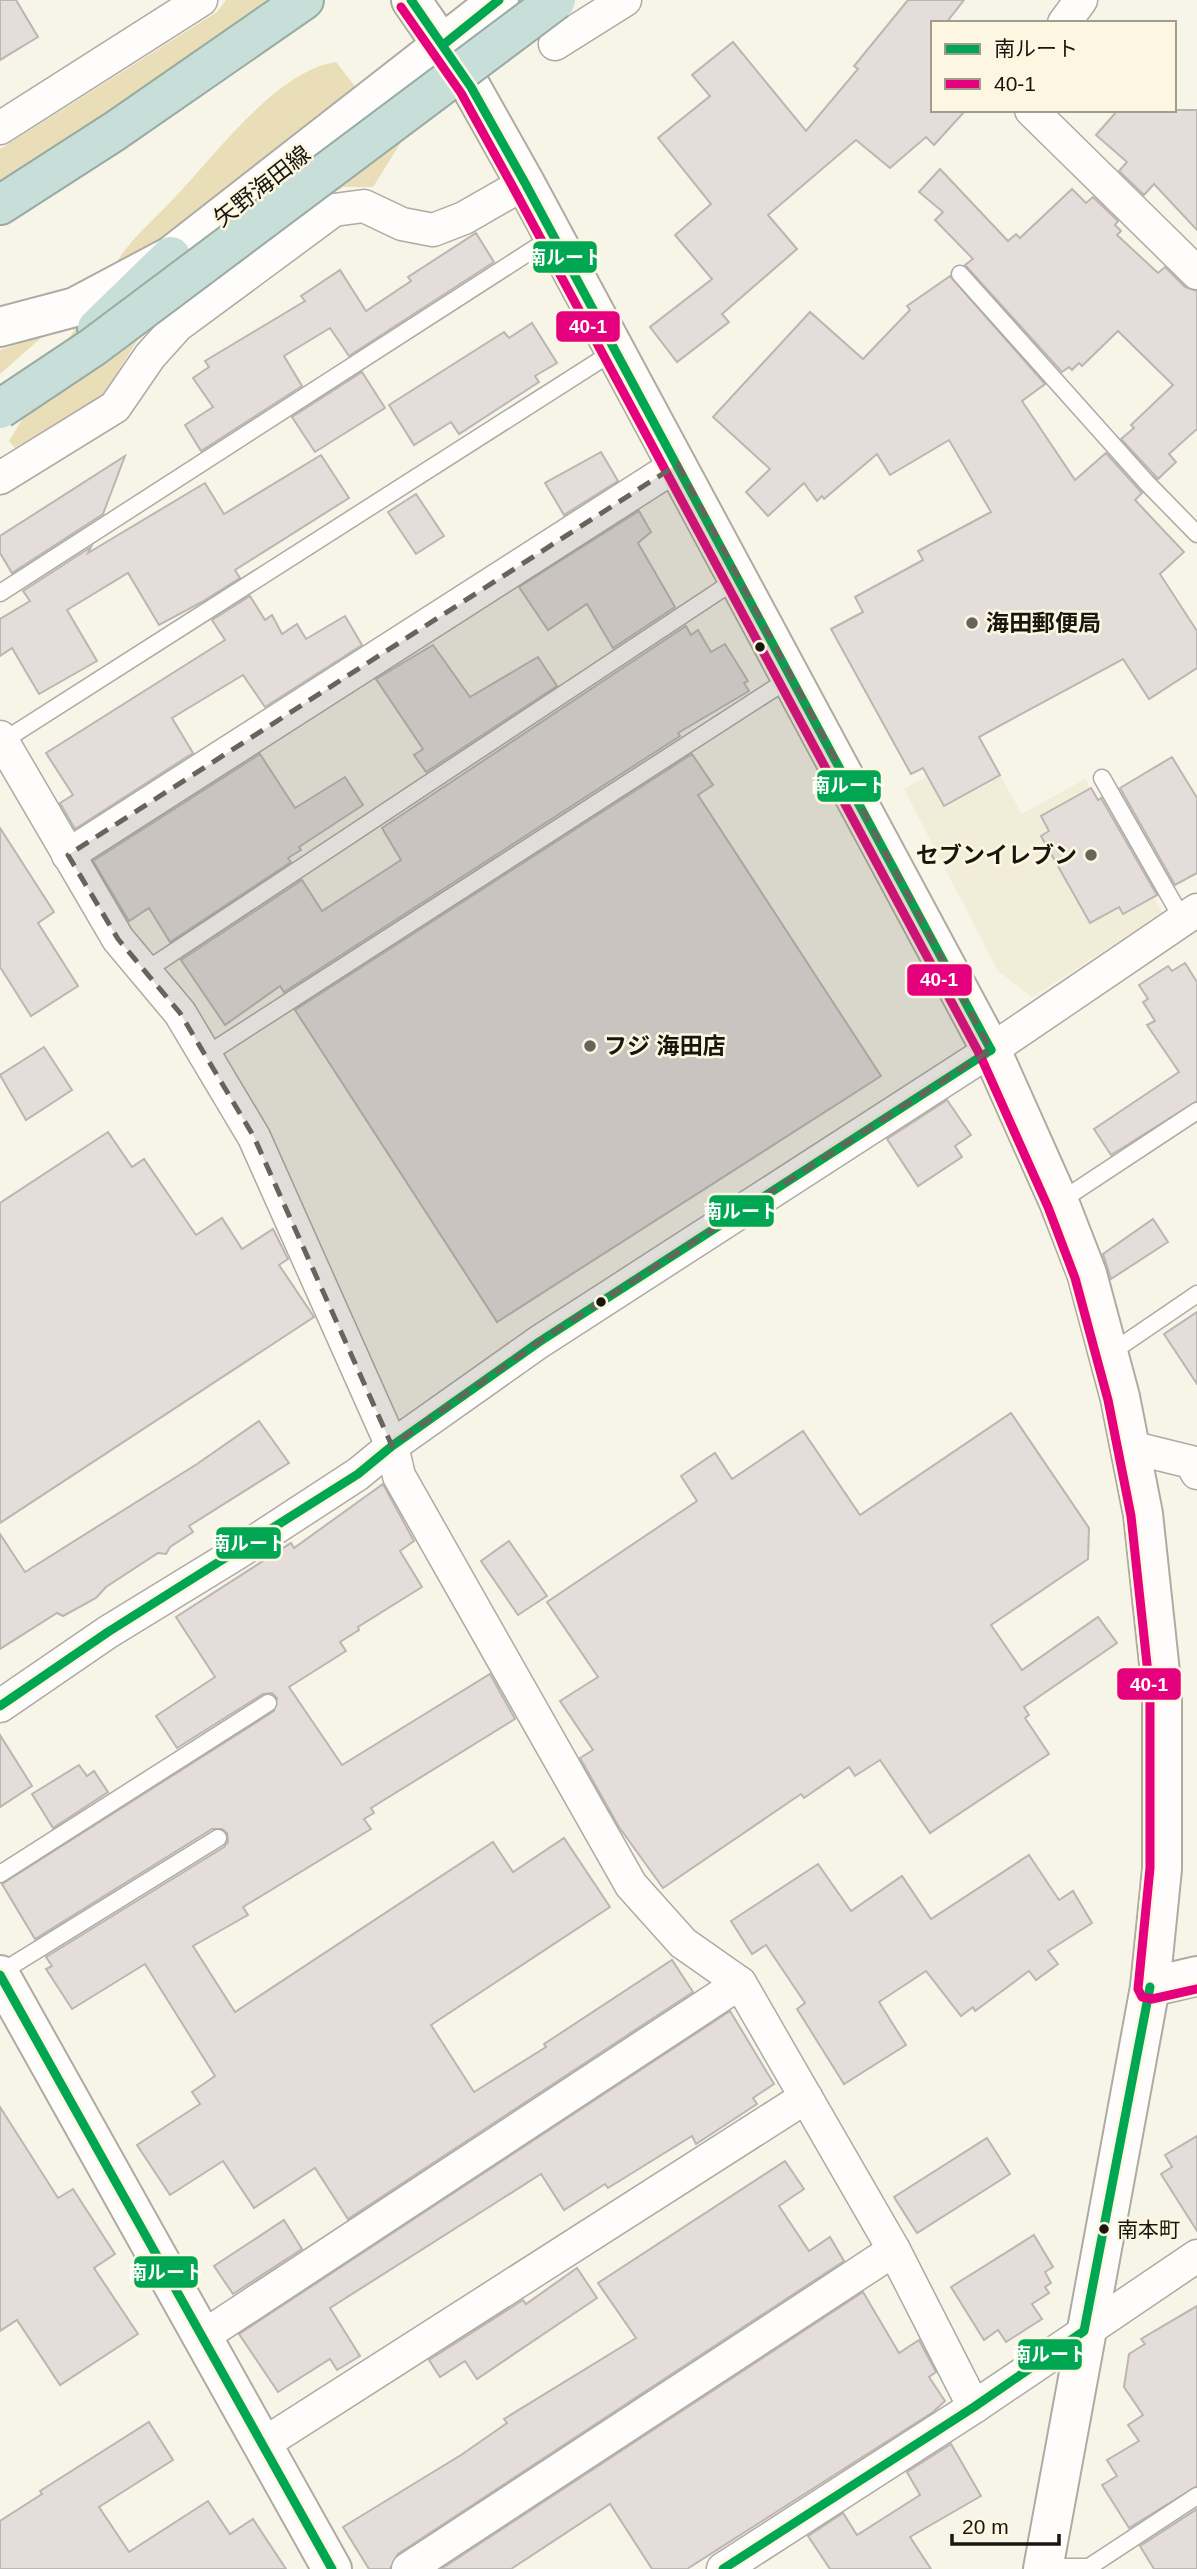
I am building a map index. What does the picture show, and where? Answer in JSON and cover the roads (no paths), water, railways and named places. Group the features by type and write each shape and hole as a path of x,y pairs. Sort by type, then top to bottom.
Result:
{"highway":[{"path":"0,207 304,0"},
{"path":"0,409 104,338 556,0"},
{"path":"0,207 52,185"},
{"path":"0,421 171,256"}],"street":[{"path":"0,128 201,0"},
{"path":"0,224 52,185 161,116 324,0"},
{"path":"411,0 471,87 525,183 991,1049 1059,1202 1087,1274 1108,1354 1143,1514 1162,1691 1162,1869 1150,1987 1084,2331 1043,2568"},
{"name":"矢野海田線","path":"0,327 75,307 171,256 499,0"},
{"path":"555,44 625,0"},
{"path":"1065,21 1081,0"},
{"path":"1033,112 1197,273"},
{"path":"0,478 115,407 150,356 177,326 334,210 364,206 402,224 433,230 464,218 525,183"},
{"path":"68,855 678,464"},
{"path":"1,739 118,939 180,1013 254,1136 392,1446 399,1476 631,1885 683,1943 740,1983 894,2250 974,2407"},
{"path":"0,1706 108,1632 237,1553 347,1481 539,1342 991,1049 1190,915"},
{"path":"1130,1447 1191,1462 1197,1473"},
{"path":"0,1974 332,2569"},
{"path":"1150,1987 1197,1976"},
{"path":"202,2337 740,1983"},
{"path":"262,2445 806,2097"},
{"path":"408,2569 894,2250"},
{"path":"723,2569 974,2407 1197,2256"}],"lane":[{"path":"0,593 554,236"},
{"path":"960,274 1147,483 1197,534"},
{"path":"1,739 616,350"},
{"path":"145,971 739,578"},
{"path":"205,1055 793,677"},
{"path":"1102,778 1190,915"},
{"path":"1059,1202 1197,1111"},
{"path":"1108,1354 1197,1294"},
{"path":"0,1874 268,1703"},
{"path":"0,1974 218,1838"},
{"path":"1043,2568 1088,2567 1197,2496"}],"place":[{"name":"海田郵便局","path":"972,623"},
{"name":"セブンイレブン","path":"1091,855"},
{"name":"フジ 海田店","path":"590,1046"},
{"name":"南本町","path":"1104,2229"}]}
